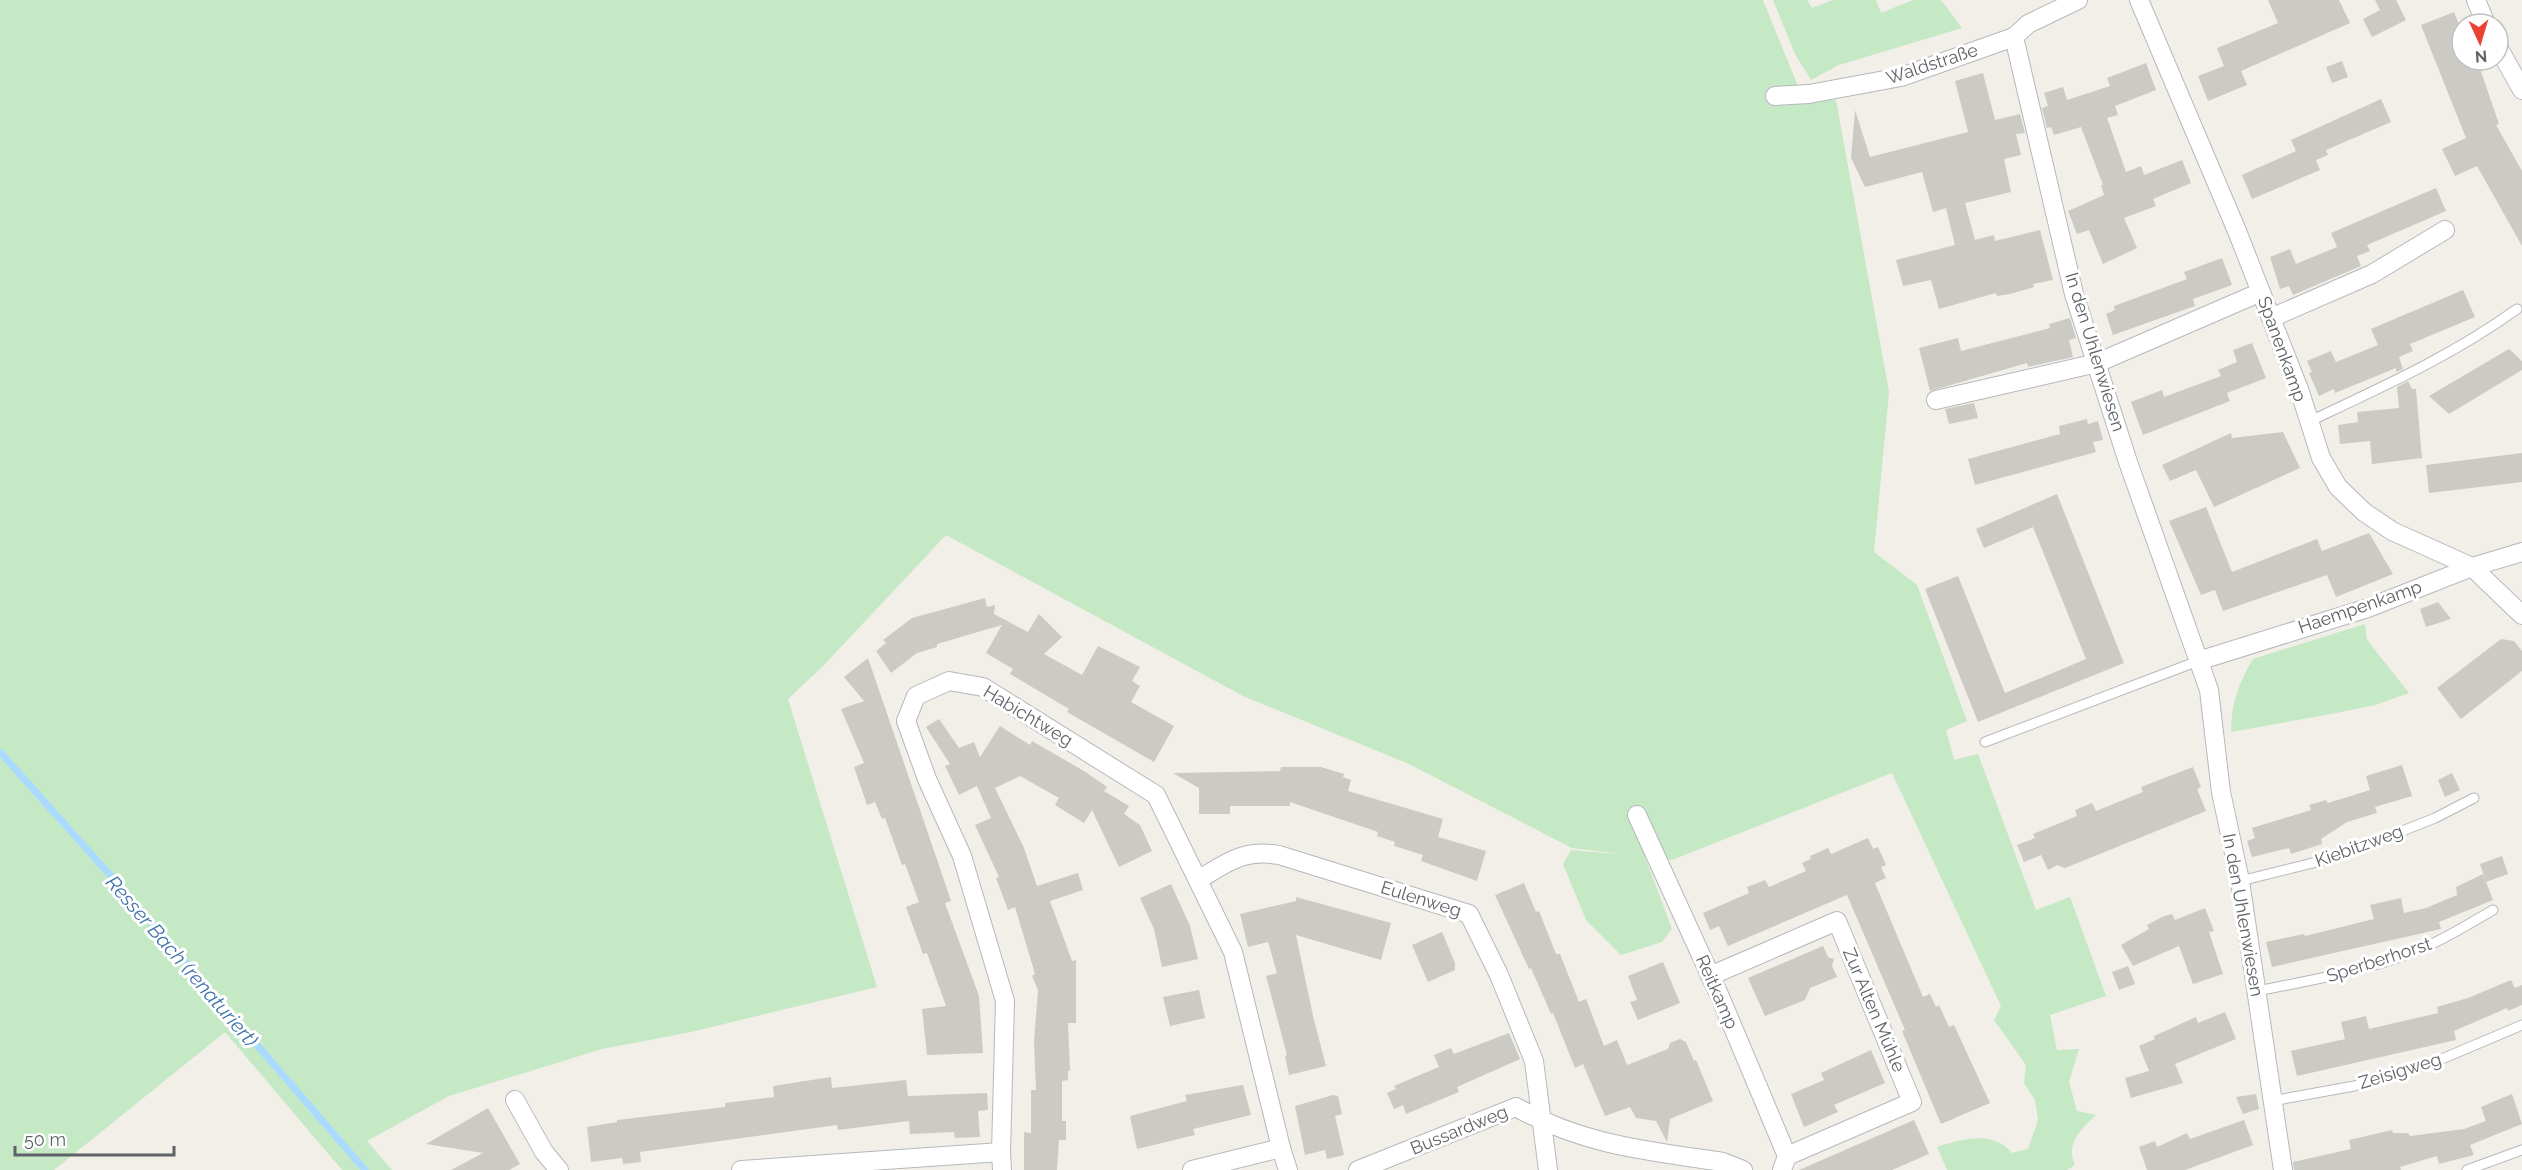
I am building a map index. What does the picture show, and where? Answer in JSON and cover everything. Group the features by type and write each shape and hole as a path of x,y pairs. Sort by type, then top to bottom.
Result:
{"street":[{"name":"Spanenkamp","path":"2139,0 2261,292 2300,392 2321,458 2338,487 2364,512 2392,531 2472,567 2522,615"},
{"name":"Waldstraße","path":"1775,96 1809,94 1901,77 2014,37 2028,24 2068,2"},
{"name":"In den Uhlenwiesen","path":"2014,37 2074,294 2209,690 2221,792 2240,881 2283,1170"},
{"path":"2510,68 2522,90"},
{"path":"2271,318 2372,274 2445,230"},
{"path":"1936,400 2097,363 2261,292"},
{"name":"Haempenkamp","path":"2198,661 2368,608 2472,567 2522,552"},
{"name":"Habichtweg","path":"1002,1161 1005,1001 963,856 927,779 906,721 916,696 949,681 983,687 1156,795 1233,952 1281,1148"},
{"name":"Reitkamp","path":"1637,815 1710,975 1785,1163"},
{"name":"Eulenweg","path":"1198,880 1242,854 1260,852 1279,855 1469,914 1499,975 1533,1061 1543,1122"},
{"name":"Zur Alten Mühle","path":"1710,975 1837,921 1912,1102 1785,1163"},
{"path":"515,1100 544,1152 559,1170"},
{"name":"Bussardweg","path":"1369,1168 1516,1107 1543,1122 1596,1142 1723,1162 1743,1170"},
{"path":"1543,1122 1548,1170"},
{"path":"1192,1170 1281,1148 1288,1170"},
{"path":"741,1170 1002,1161"}],"lane":[{"path":"2308,422 2424,368 2480,336 2517,309"},
{"path":"1985,742 2198,661"},
{"name":"Kiebitzweg","path":"2240,881 2337,857 2435,818 2474,798"},
{"name":"Sperberhorst","path":"2257,991 2332,976 2380,962 2435,943 2493,910"},
{"name":"Zeisigweg","path":"2272,1101 2354,1086 2430,1064 2522,1025"},
{"path":"2467,1170 2522,1150"}],"green space":[{"path":"0,0 1763,0 1804,101 1836,100 1889,392 1874,552 1917,585 1967,721 1946,730 1954,760 1978,754 2036,910 2070,897 2106,996 2050,1015 2057,1050 2079,1049 2069,1082 2077,1111 2096,1115 2080,1131 2073,1144 2072,1157 2075,1165 2067,1170 1947,1170 1937,1147 1977,1138 1996,1141 2012,1153 2028,1149 2038,1120 2035,1100 2024,1083 2026,1065 1994,1020 2001,1006 1892,773 1672,860 1645,857 1672,929 1662,942 1621,955 1586,920 1563,864 1571,850 1628,855 1572,848 1409,764 1243,696 946,535 824,665 788,699 877,987 691,1032 602,1049 449,1096 367,1141 392,1170 342,1170 225,1032 54,1170 0,1170"},
{"path":"1773,0 1807,0 1812,8 1833,0 1876,0 1881,13 1913,0 1941,0 1962,28 1839,65 1811,80 1795,54"},
{"path":"2365,624 2367,640 2409,693 2375,705 2231,732 2232,712 2237,694 2253,659"}],"building":[{"path":"2268,0 2339,0 2350,23 2241,71 2247,85 2208,101 2198,76 2224,66 2217,48 2278,23"},
{"path":"2375,0 2396,0 2406,20 2372,37 2363,19 2380,10"},
{"path":"2450,14 2450,72 2481,72 2499,124 2496,125 2522,171 2522,246 2477,166 2455,176 2442,149 2466,138 2421,25"},
{"path":"2342,61 2348,77 2332,83 2326,67"},
{"path":"2146,63 2156,90 2115,106 2118,115 2107,118 2126,172 2141,166 2144,175 2182,160 2191,183 2153,199 2156,206 2124,218 2137,248 2103,264 2089,230 2077,234 2068,211 2104,195 2101,185 2103,185 2081,127 2054,135 2051,127 2047,128 2042,108 2048,106 2044,93 2063,87 2067,100 2110,86 2107,78"},
{"path":"1983,73 1995,120 2020,114 2025,133 2016,134 2021,155 2004,159 2011,192 1965,203 1975,240 1994,235 1995,241 2040,230 2053,280 2033,284 2034,287 2010,294 1997,296 1996,293 1939,309 1931,280 1903,286 1896,260 1955,245 1946,208 1933,212 1922,172 1865,187 1851,158 1855,110 1870,157 1968,132 1955,81"},
{"path":"2381,99 2391,122 2326,150 2328,155 2316,160 2320,170 2252,199 2242,175 2296,151 2291,140"},
{"path":"2436,188 2446,211 2367,245 2370,251 2357,256 2361,266 2293,295 2289,286 2280,289 2270,257 2290,249 2296,264 2337,247 2331,233"},
{"path":"2222,258 2232,285 2193,299 2195,306 2113,335 2106,314 2115,310 2114,306 2187,279 2184,272"},
{"path":"2463,290 2475,317 2410,344 2413,351 2399,357 2403,369 2396,372 2396,368 2335,393 2334,389 2319,396 2309,373 2312,372 2307,361 2331,351 2336,362 2378,345 2371,329"},
{"path":"2070,318 2076,338 2069,340 2073,357 2028,367 2027,363 1930,391 1919,348 1958,338 1961,351 2050,328 2049,324"},
{"path":"2252,343 2266,378 2227,393 2230,401 2143,435 2131,402 2162,390 2164,397 2221,376 2218,370 2237,362 2233,350"},
{"path":"2509,349 2522,361 2522,370 2449,414 2429,396"},
{"path":"2408,381 2412,389 2416,389 2422,458 2372,464 2370,441 2340,444 2338,425 2358,422 2357,412 2399,408 2397,387"},
{"path":"1974,403 1978,418 1949,424 1945,409"},
{"path":"2087,419 2088,424 2098,421 2103,440 2093,442 2096,452 1975,485 1968,459 2060,434 2059,426"},
{"path":"2283,432 2300,468 2214,507 2196,470 2170,481 2162,465 2231,433 2232,438"},
{"path":"2522,453 2522,482 2429,493 2426,465"},
{"path":"2057,494 2124,663 1978,722 1925,589 1958,576 2005,693 2086,659 2033,527 1984,548 1976,529"},
{"path":"2206,507 2232,572 2317,539 2322,551 2369,533 2393,574 2336,597 2327,575 2223,611 2215,590 2201,595 2169,521"},
{"path":"985,598 987,607 995,605 994,614 1028,632 1039,614 1062,637 1044,654 1082,675 1098,646 1140,667 1132,681 1140,686 1131,702 1174,726 1154,762 1067,712 1069,709 1010,674 1013,669 986,653 1002,625 937,644 937,647 917,653 891,673 876,651 886,643 883,640 912,618"},
{"path":"2438,602 2451,619 2426,627 2420,609"},
{"path":"2501,639 2514,641 2522,651 2522,671 2461,719 2437,688"},
{"path":"868,658 951,901 945,903 979,996 983,1053 927,1055 922,1009 946,1006 927,953 923,954 906,907 919,902 905,864 902,865 885,818 882,819 875,802 867,805 854,767 864,763 841,709 864,701 844,677"},
{"path":"939,719 959,748 974,742 980,757 1000,726 1030,745 1032,741 1084,771 1107,787 1104,791 1129,806 1124,814 1140,825 1152,851 1119,867 1092,810 1084,823 1055,805 1059,798 1020,776 995,788 1024,848 1037,886 1078,873 1083,890 1050,901 1072,961 1076,960 1076,1023 1068,1023 1070,1071 1068,1071 1068,1080 1062,1081 1062,1121 1066,1121 1066,1140 1059,1140 1057,1170 1024,1170 1024,1132 1031,1133 1031,1090 1036,1090 1034,1042 1038,990 1032,976 1035,974 1015,907 1008,910 996,878 999,877 975,825 991,818 977,786 959,795 945,766 950,764 926,727"},
{"path":"2402,765 2412,796 2375,807 2377,813 2347,822 2321,839 2322,844 2291,854 2289,848 2252,857 2247,841 2255,838 2252,828 2311,810 2309,805 2326,800 2328,803 2370,790 2366,776"},
{"path":"1281,767 1321,767 1344,774 1343,777 1351,780 1348,791 1443,819 1438,837 1486,851 1477,881 1421,861 1423,855 1394,846 1395,842 1377,836 1378,832 1290,802 1290,806 1230,806 1230,814 1199,814 1199,788 1173,773 1280,771"},
{"path":"2193,767 2201,787 2197,789 2206,811 2065,868 2057,865 2048,870 2041,855 2024,862 2017,845 2035,838 2033,834 2077,816 2075,810 2092,803 2096,811 2143,792 2141,787"},
{"path":"2452,773 2460,790 2445,797 2438,780"},
{"path":"1868,838 1873,849 1878,847 1886,865 1881,867 1886,878 1875,883 1923,997 1930,994 1936,1007 1939,1005 1949,1027 1954,1025 1990,1103 1941,1124 1902,1031 1905,1030 1847,895 1728,946 1719,926 1710,930 1703,913 1749,893 1747,887 1765,880 1769,887 1806,871 1802,863 1811,859 1810,856 1828,848 1831,854"},
{"path":"2502,856 2508,874 2486,882 2480,864"},
{"path":"2483,874 2493,900 2439,922 2441,929 2272,967 2266,942 2304,934 2305,936 2374,919 2370,905 2401,898 2404,913 2426,908 2457,895 2456,887"},
{"path":"1524,883 1536,912 1539,911 1556,954 1560,954 1579,1002 1586,999 1604,1046 1617,1040 1627,1065 1668,1049 1670,1043 1680,1039 1686,1042 1694,1061 1696,1060 1713,1101 1670,1119 1667,1142 1656,1121 1636,1118 1630,1107 1605,1116 1583,1064 1575,1068 1553,1013 1551,1014 1495,895"},
{"path":"1171,884 1190,926 1198,959 1162,967 1154,929 1140,898"},
{"path":"1296,897 1391,923 1381,960 1296,935 1326,1066 1289,1075 1285,1056 1287,1055 1266,976 1277,973 1268,942 1248,947 1240,914 1296,901"},
{"path":"2205,908 2214,931 2209,932 2223,974 2193,984 2179,946 2133,966 2121,945 2149,929 2147,925 2162,917 2172,914 2175,920"},
{"path":"1442,932 1455,963 1455,970 1428,982 1412,945"},
{"path":"1823,946 1828,957 1834,959 1832,966 1837,977 1810,988 1805,1000 1765,1016 1748,978"},
{"path":"1663,962 1680,1003 1638,1020 1630,1002 1637,1000 1628,976"},
{"path":"2128,966 2135,984 2119,990 2112,972"},
{"path":"2511,980 2515,988 2522,985 2522,1005 2508,1011 2507,1008 2454,1031 2456,1040 2297,1076 2291,1051 2345,1039 2341,1022 2366,1016 2369,1029 2438,1013 2437,1007 2468,998"},
{"path":"1199,990 1205,1018 1170,1026 1163,997"},
{"path":"2225,1012 2236,1039 2175,1064 2183,1083 2131,1098 2125,1078 2149,1071 2139,1046 2155,1039 2154,1036 2196,1017 2198,1023"},
{"path":"1509,1033 1520,1059 1457,1087 1459,1092 1406,1114 1403,1105 1394,1109 1387,1093 1396,1089 1394,1086 1439,1067 1434,1055 1451,1048 1454,1054"},
{"path":"1871,1050 1885,1083 1834,1105 1838,1112 1804,1127 1791,1094 1824,1080 1821,1073"},
{"path":"831,1077 832,1088 906,1080 908,1096 987,1093 988,1110 978,1111 980,1137 955,1138 954,1132 910,1134 909,1121 838,1130 837,1125 640,1152 641,1162 623,1164 622,1158 591,1162 587,1127 617,1122 617,1120 725,1107 725,1103 774,1097 773,1086"},
{"path":"1243,1085 1251,1115 1193,1129 1195,1135 1137,1149 1130,1116 1187,1101 1185,1095"},
{"path":"2256,1094 2259,1109 2243,1114 2236,1097"},
{"path":"2512,1094 2522,1124 2470,1145 2474,1155 2439,1164 2437,1156 2400,1167 2401,1170 2294,1170 2293,1162 2351,1149 2349,1140 2392,1130 2393,1133 2408,1133 2410,1136 2464,1129 2486,1121 2481,1107"},
{"path":"1333,1095 1338,1096 1342,1114 1335,1116 1344,1155 1327,1159 1325,1150 1305,1155 1295,1106"},
{"path":"488,1108 520,1164 509,1170 451,1170 483,1153 426,1144"},
{"path":"1914,1120 1929,1154 1892,1170 1799,1170"},
{"path":"2244,1120 2253,1145 2185,1170 2147,1170 2139,1147 2155,1141 2157,1147 2187,1133 2190,1139"}],"waterway":[{"name":"Resser Bach (renaturiert)","path":"0,752 110,875 365,1170"}]}
